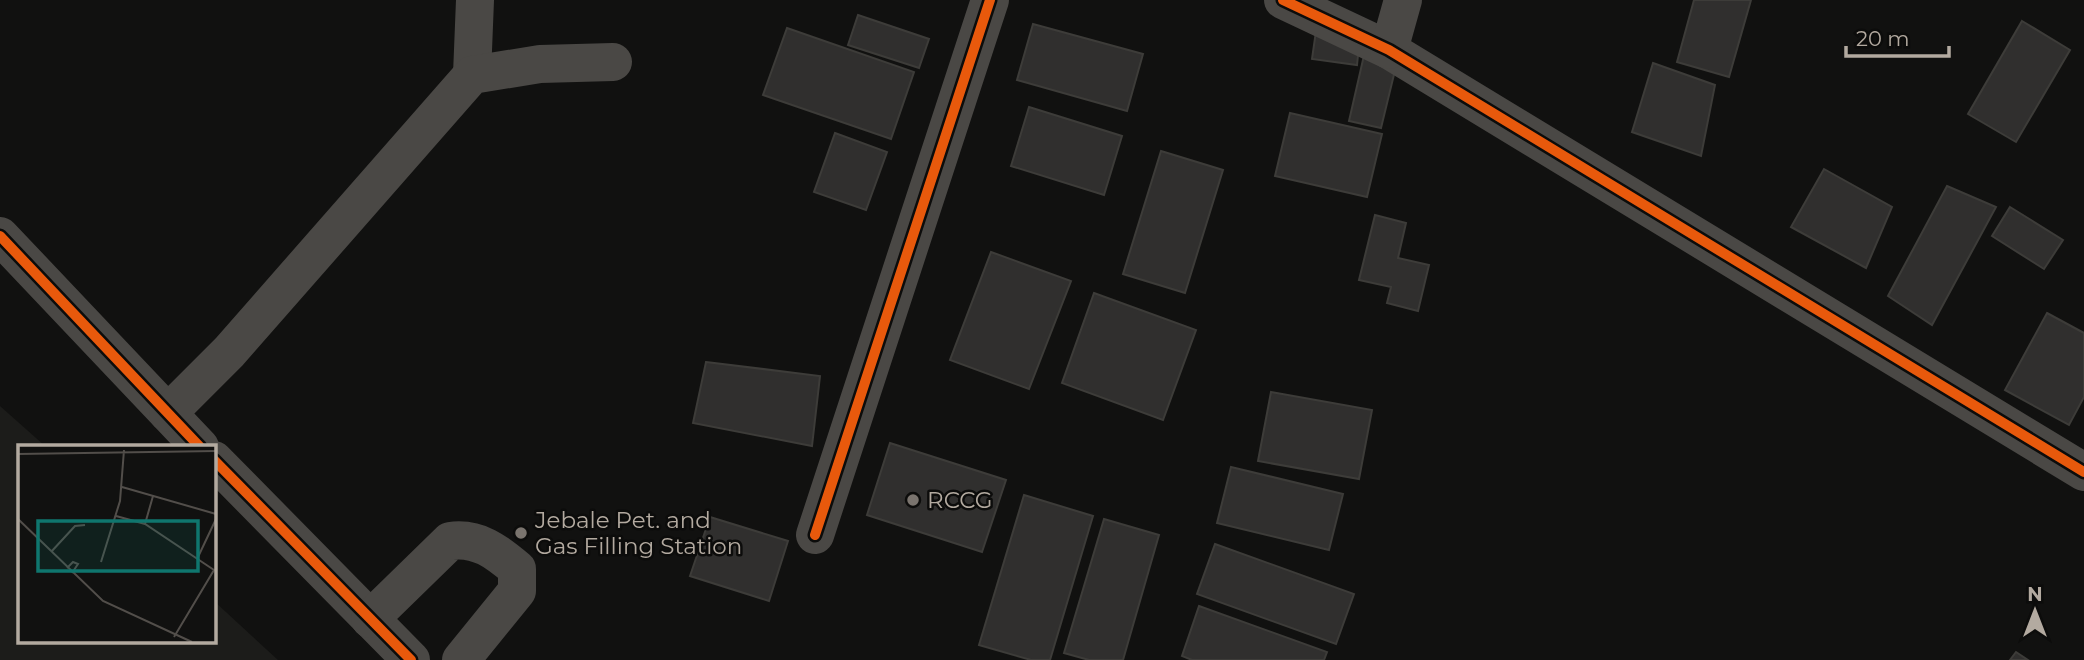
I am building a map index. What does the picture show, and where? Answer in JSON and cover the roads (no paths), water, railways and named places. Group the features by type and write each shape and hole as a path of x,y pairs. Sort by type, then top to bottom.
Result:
{"street":[{"path":"168,413 229,352 472,75 475,0"},
{"path":"815,535 990,0"},
{"path":"1283,0 1389,50 2084,472"},
{"path":"1389,50 1403,0"},
{"path":"472,75 540,64 613,62"},
{"path":"0,236 199,445"},
{"path":"215,461 411,660"},
{"path":"370,619 450,541 463,539 492,548 517,569 517,591 461,660"}],"place":[{"name":"RCCG","path":"913,500"},
{"name":"Jebale Pet. and Gas Filling Station","path":"521,533"}]}
